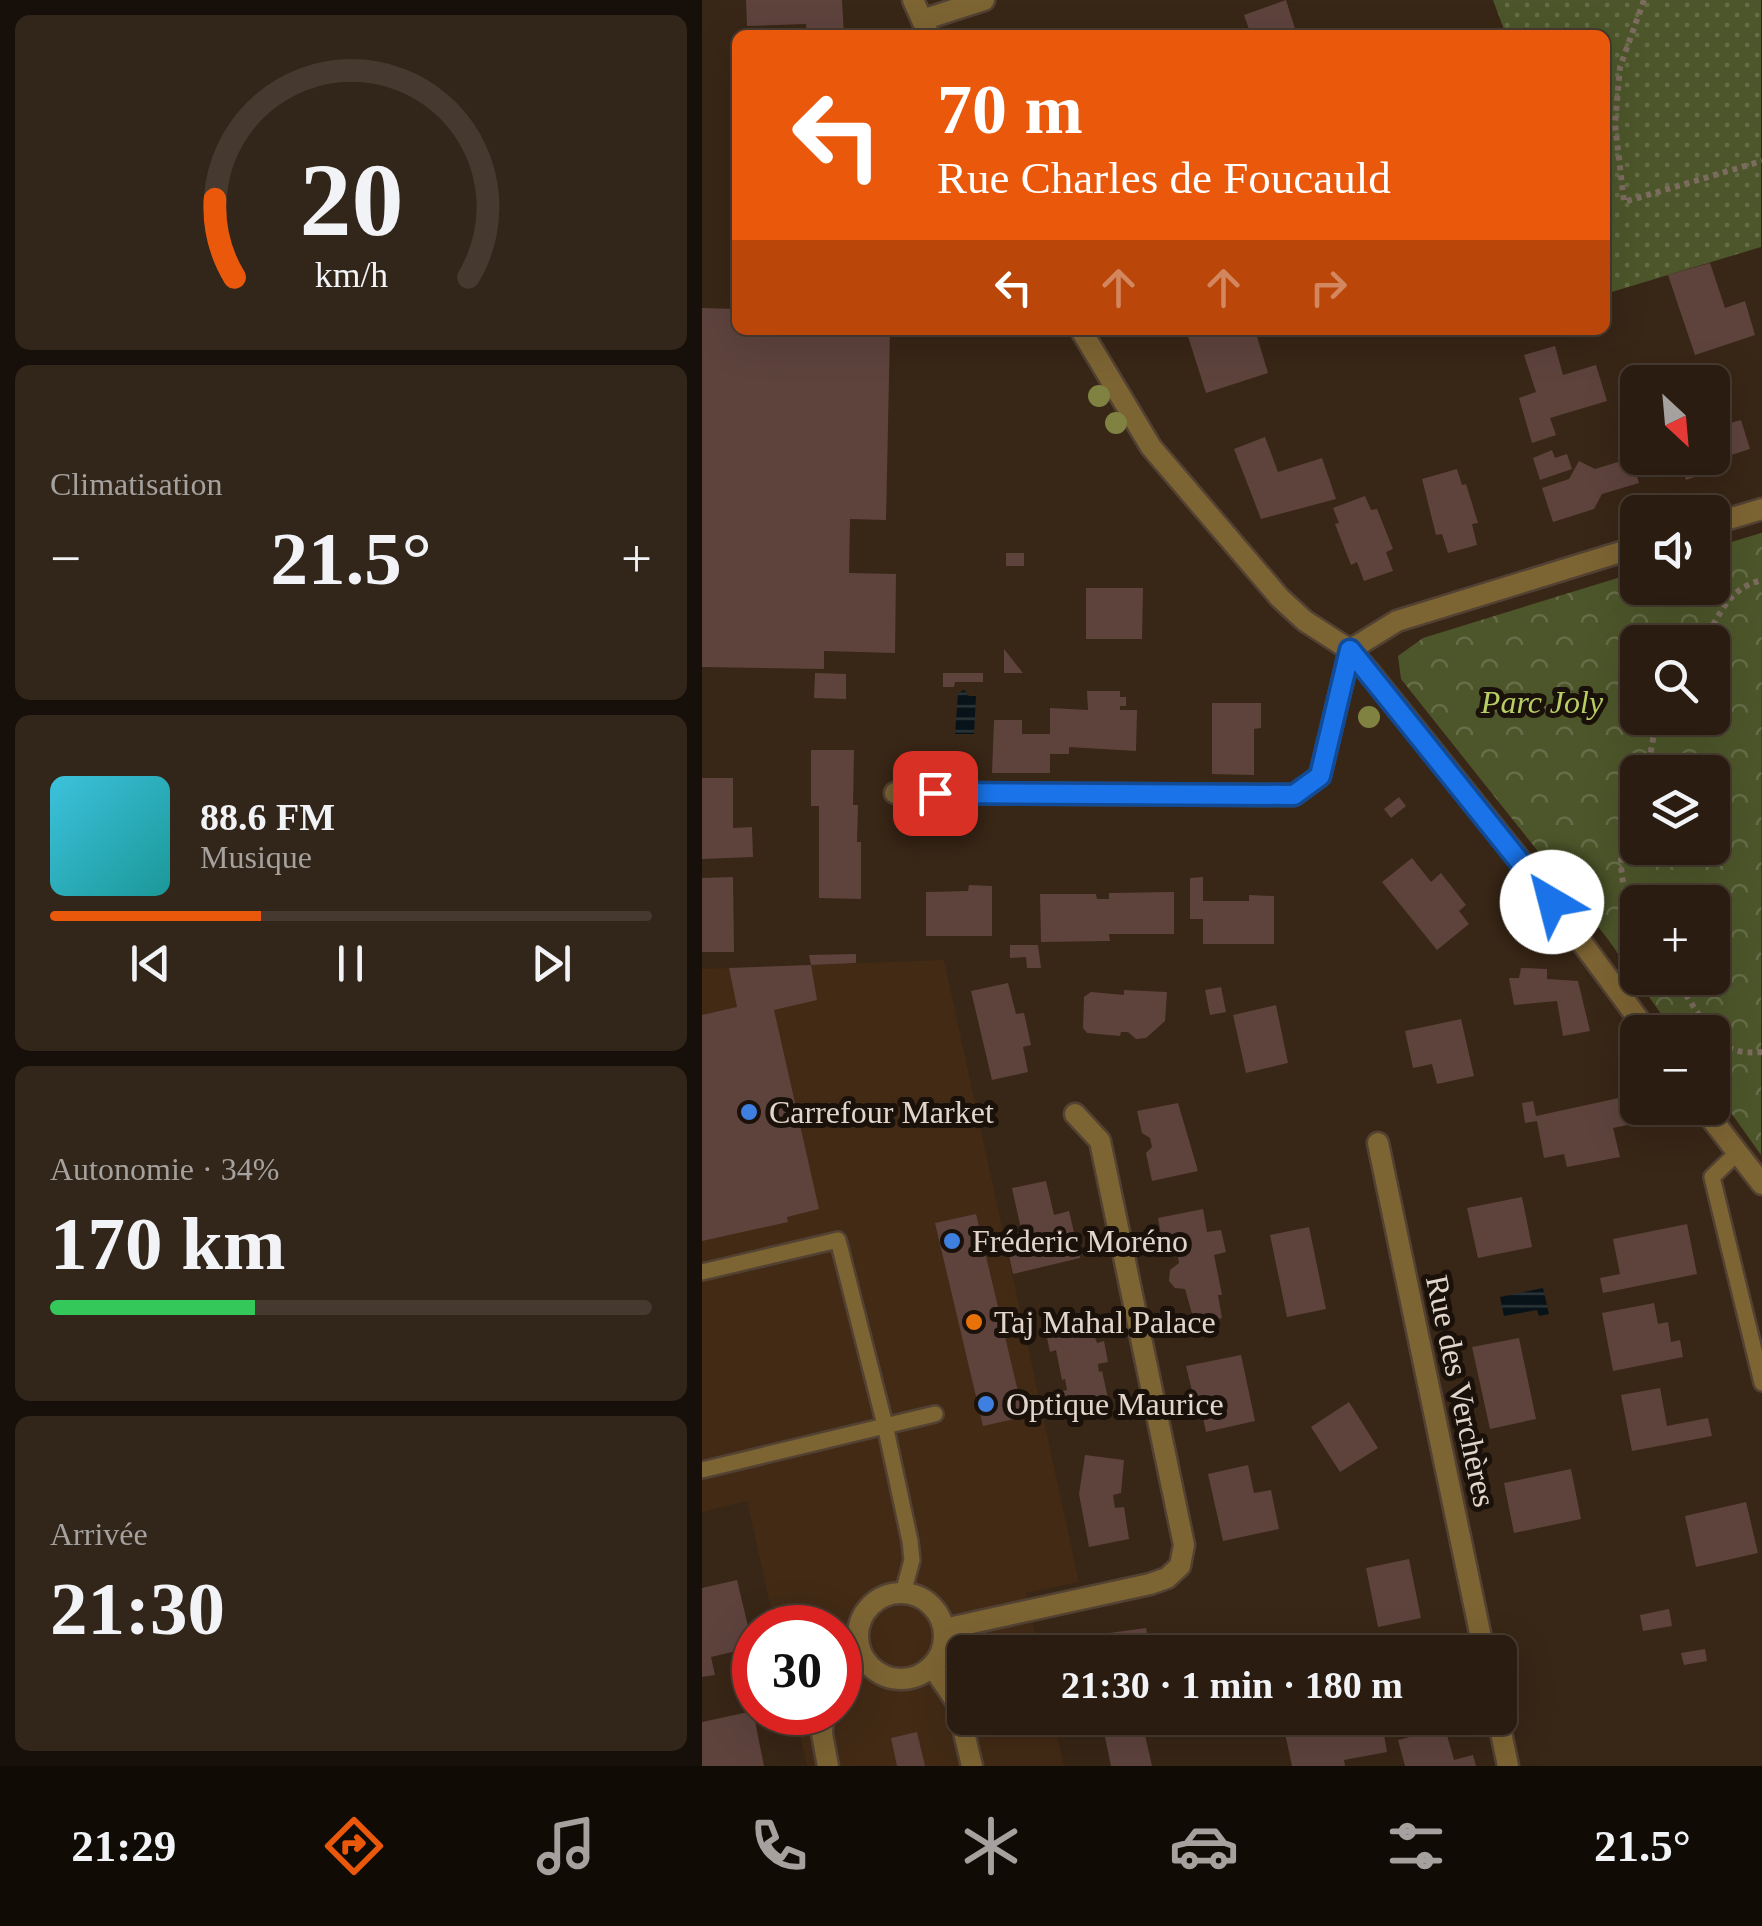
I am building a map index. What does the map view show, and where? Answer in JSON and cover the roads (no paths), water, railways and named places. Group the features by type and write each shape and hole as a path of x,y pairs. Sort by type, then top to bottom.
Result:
{"street":[{"path":"913,0 926,28 984,0"},
{"path":"1084,335 1151,447 1280,598 1304,621 1350,650 1529,871 1635,1015"},
{"path":"1730,518 1762,508"},
{"path":"895,793 1294,795 1320,776 1350,650 1397,621 1620,552"},
{"path":"944,1628 1150,1584 1167,1578 1180,1566 1184,1546 1100,1142 1074,1114"},
{"path":"1716,1125 1762,1184"},
{"name":"Rue des Verchères","path":"1378,1143 1480,1635"},
{"path":"903,1592 930,1604 944,1628 941,1652 932,1666 916,1677 892,1679 864,1659 857,1633 868,1608 890,1594 903,1592"},
{"path":"932,1666 957,1703 972,1766"},
{"path":"822,1735 828,1766"},
{"path":"1502,1735 1508,1766"}],"lane":[{"path":"1737,1153 1712,1177 1762,1384"},
{"path":"702,1272 838,1240 910,1542 912,1560 903,1592"},
{"path":"702,1470 935,1414"}],"place":[{"name":"Carrefour Market","path":"749,1112"},
{"name":"Fréderic Moréno","path":"952,1241"},
{"name":"Taj Mahal Palace","path":"974,1322"},
{"name":"Optique Maurice","path":"986,1404"}],"park label":[{"name":"Parc Joly","path":"1542,702"}]}
